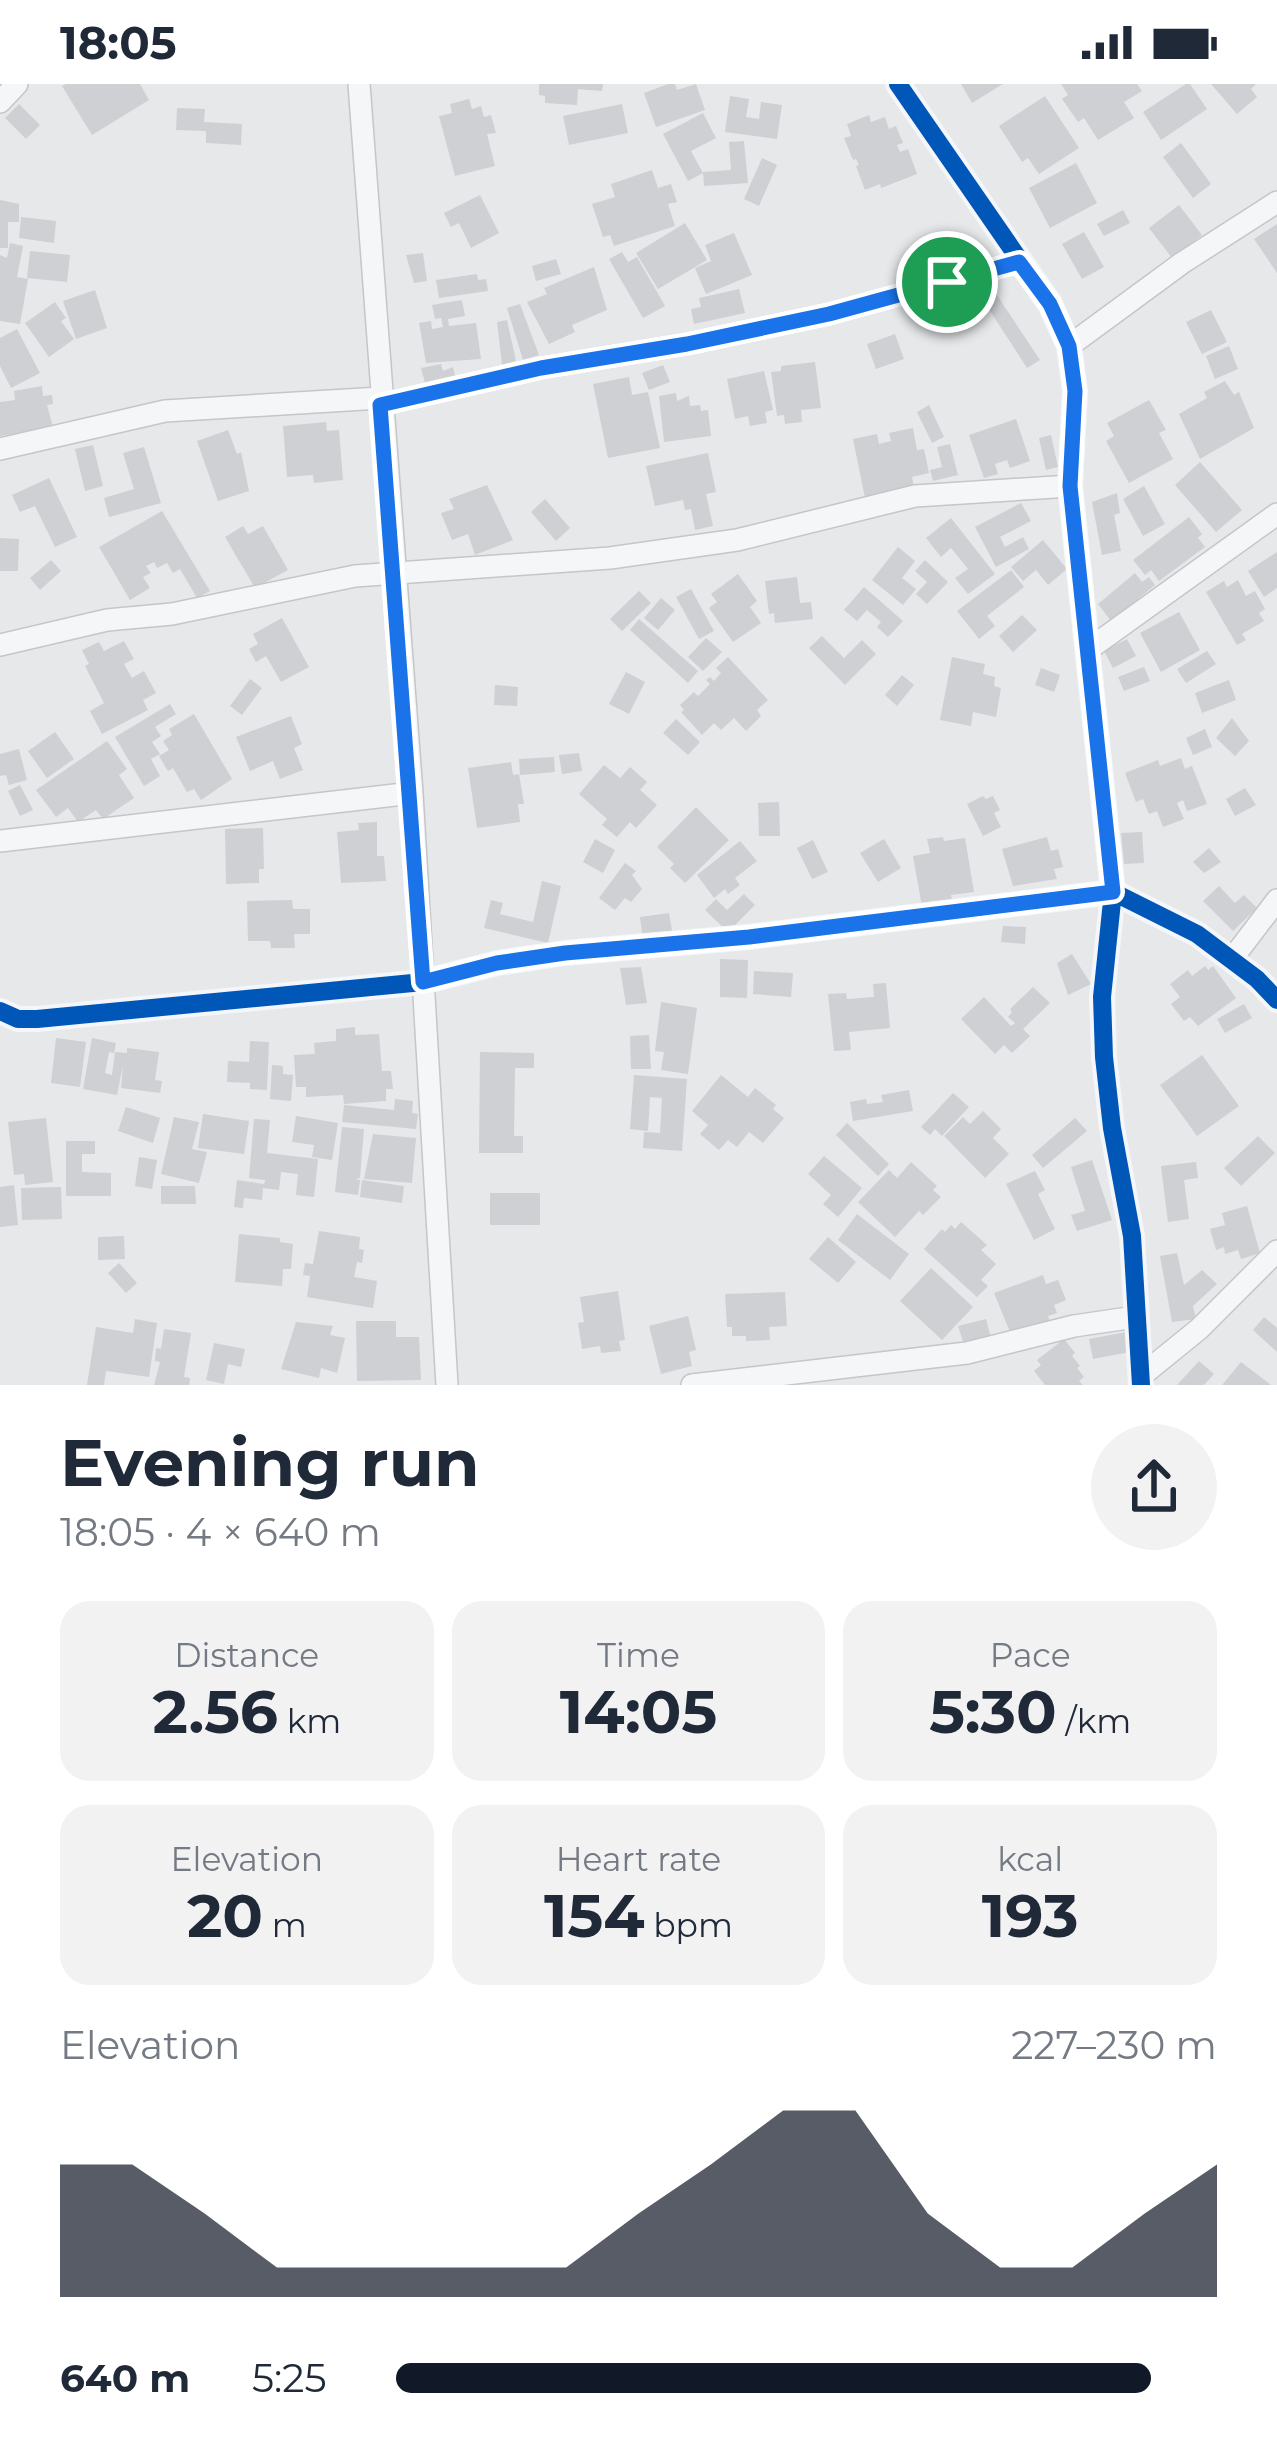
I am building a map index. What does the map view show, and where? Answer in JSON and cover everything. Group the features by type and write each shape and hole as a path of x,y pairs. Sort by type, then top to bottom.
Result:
{"street":[{"path":"0,103 17,84"},
{"path":"359,84 412,793 447,1385"},
{"path":"898,84 1050,304 1069,346 1075,391 1070,486 1113,892 1102,997 1104,1057 1132,1236 1141,1380"},
{"path":"1069,346 1182,263 1277,202"},
{"path":"0,449 165,411 380,401 829,314 1019,262"},
{"path":"0,645 305,584 393,571 511,568 610,558 736,540 914,496 1070,486"},
{"path":"1089,649 1277,514"},
{"path":"0,841 412,793"},
{"path":"0,1011 37,1018 423,982 497,963 565,953 749,937 1113,892 1197,934 1277,1000"},
{"path":"1232,959 1277,901"},
{"path":"1141,1380 1277,1252"},
{"path":"692,1385 785,1379 967,1353 1074,1326 1135,1317"}],"building":[{"path":"140,84 149,100 92,135 62,86"},
{"path":"539,84 603,84 602,91 578,89 577,105 545,103"},
{"path":"675,84 677,90 696,84 705,110 656,127 644,93"},
{"path":"961,84 1003,84 972,103"},
{"path":"1061,84 1137,84 1142,91 1124,102 1134,118 1098,140 1084,118 1078,122 1062,99 1068,95"},
{"path":"1186,84 1207,109 1161,140 1143,112"},
{"path":"1211,84 1256,84 1251,89 1257,97 1237,114"},
{"path":"730,96 749,99 746,117 759,119 761,102 782,105 777,139 725,132"},
{"path":"1045,96 1079,148 1039,174 1028,158 1022,162 999,126"},
{"path":"469,99 472,109 481,106 484,117 491,115 496,133 487,134 495,166 455,176 439,116 452,113 450,104"},
{"path":"19,104 40,125 26,139 5,118"},
{"path":"622,104 628,133 569,145 563,116"},
{"path":"177,108 205,109 204,122 242,124 241,145 206,143 206,131 176,130"},
{"path":"703,113 716,138 691,151 703,173 688,181 663,134"},
{"path":"869,115 871,122 885,117 889,129 896,126 903,143 897,145 900,152 908,149 917,174 865,190 859,165 844,138 851,136 847,124"},
{"path":"744,141 748,183 704,186 703,172 731,170 729,142"},
{"path":"1181,143 1211,184 1193,198 1163,157"},
{"path":"762,158 777,165 759,206 744,199"},
{"path":"1076,163 1097,203 1050,228 1029,188"},
{"path":"652,170 658,188 671,184 677,202 668,204 675,226 614,246 610,235 603,237 592,204 615,197 611,184"},
{"path":"480,195 499,233 471,248 459,223 451,227 444,213"},
{"path":"0,200 19,204 19,222 8,222 8,248 0,248"},
{"path":"1179,205 1202,235 1172,258 1149,228"},
{"path":"1123,210 1130,223 1104,236 1097,224"},
{"path":"21,217 56,221 54,243 19,238"},
{"path":"685,223 707,260 658,289 636,253"},
{"path":"1277,224 1277,273 1254,239"},
{"path":"1084,232 1104,267 1082,279 1062,244"},
{"path":"734,233 752,275 706,294 695,268 711,261 705,245"},
{"path":"10,243 23,246 17,277 28,279 20,324 0,321 0,255 7,258"},
{"path":"30,251 70,255 67,282 27,278"},
{"path":"622,252 628,262 637,257 665,306 643,318 609,259"},
{"path":"423,253 427,281 414,283 406,255"},
{"path":"556,259 561,274 536,281 532,266"},
{"path":"594,267 607,310 572,325 575,332 549,344 527,302 547,294 544,288"},
{"path":"477,274 478,280 486,279 488,291 439,298 436,280"},
{"path":"739,289 745,313 694,324 691,309 701,307 699,298"},
{"path":"95,290 107,328 76,339 63,301"},
{"path":"995,292 1040,360 1027,368 983,300"},
{"path":"462,300 465,316 448,319 449,326 476,323 481,359 426,363 419,323 431,321 432,329 443,327 432,305"},
{"path":"55,302 74,339 49,357 25,323"},
{"path":"520,304 539,355 523,360 507,308"},
{"path":"1211,310 1227,342 1202,354 1186,322"},
{"path":"507,320 516,361 502,365 497,322"},
{"path":"17,329 40,373 11,388 0,366 0,338"},
{"path":"895,334 904,359 876,369 867,344"},
{"path":"1229,346 1238,369 1215,379 1206,356"},
{"path":"815,362 821,408 801,410 802,422 785,424 784,415 777,416 771,372 781,371 781,366"},
{"path":"441,364 443,371 453,367 456,380 425,383 421,368"},
{"path":"663,365 670,382 649,390 642,373"},
{"path":"764,371 773,410 765,412 767,423 750,426 748,416 735,419 727,379"},
{"path":"629,377 632,395 648,392 660,448 608,458 593,384"},
{"path":"1225,381 1234,395 1239,392 1254,428 1200,459 1179,414"},
{"path":"42,386 43,396 52,395 53,404 47,405 53,427 0,436 0,402 15,400 14,391"},
{"path":"676,393 677,401 689,396 690,406 708,410 711,436 664,442 659,396"},
{"path":"1149,400 1166,430 1159,433 1173,459 1129,483 1106,441 1114,436 1107,423"},
{"path":"929,405 944,437 932,443 917,412"},
{"path":"1016,419 1030,461 1010,468 1007,460 995,464 998,474 984,478 969,435"},
{"path":"326,422 327,431 339,430 343,480 314,483 313,475 287,477 283,426"},
{"path":"913,428 917,450 924,449 929,473 912,477 914,488 865,498 853,439 877,434 879,444 891,441 889,433"},
{"path":"228,430 237,454 241,452 249,491 218,501 197,441"},
{"path":"1051,435 1058,467 1046,470 1039,438"},
{"path":"950,444 958,475 933,481 930,470 942,467 937,447"},
{"path":"93,445 103,486 85,491 75,449"},
{"path":"144,447 161,503 109,517 104,498 134,489 123,453"},
{"path":"708,453 716,492 706,494 713,526 695,530 691,509 685,510 683,500 655,506 646,466"},
{"path":"1200,462 1242,510 1216,532 1175,485"},
{"path":"49,478 77,537 55,547 35,506 20,512 12,495"},
{"path":"487,485 513,540 475,555 468,534 452,540 441,513 454,509 449,499"},
{"path":"1144,486 1165,524 1143,536 1123,499"},
{"path":"1117,493 1120,513 1114,515 1121,551 1102,555 1092,502"},
{"path":"545,499 570,528 556,541 531,512"},
{"path":"1021,503 1031,521 1000,537 1005,547 1023,537 1029,549 996,567 975,527"},
{"path":"162,511 210,591 197,598 180,569 173,573 167,563 157,568 154,562 146,566 151,573 143,577 150,588 130,600 99,547"},
{"path":"1189,517 1205,547 1159,581 1151,570 1145,575 1133,560"},
{"path":"951,518 995,574 968,594 955,578 968,569 951,548 941,557 926,538"},
{"path":"243,526 248,534 263,526 288,570 255,588 225,537"},
{"path":"0,538 19,539 18,571 0,571"},
{"path":"1043,540 1067,569 1048,585 1036,570 1023,581 1011,567"},
{"path":"898,547 915,561 902,578 916,589 903,605 872,580"},
{"path":"1277,552 1277,588 1264,597 1248,571"},
{"path":"51,560 61,571 40,590 30,578"},
{"path":"925,560 948,582 927,604 916,594 927,582 915,571"},
{"path":"1011,570 1024,587 987,616 995,626 979,639 957,611"},
{"path":"1135,573 1142,582 1149,577 1155,585 1111,621 1098,604"},
{"path":"738,574 757,601 750,607 761,623 733,642 709,608 717,602 711,594"},
{"path":"797,577 800,603 811,602 813,619 775,623 774,613 769,614 765,581"},
{"path":"1238,580 1246,596 1255,591 1265,609 1259,613 1264,621 1242,634 1246,640 1237,645 1206,592 1224,581 1227,587"},
{"path":"864,587 903,621 888,637 877,627 881,622 867,610 857,621 844,610"},
{"path":"691,589 714,631 699,639 676,597"},
{"path":"639,591 651,603 622,631 610,619"},
{"path":"661,598 675,610 658,630 644,618"},
{"path":"1179,612 1200,650 1161,672 1140,633"},
{"path":"1022,615 1037,630 1013,652 999,636"},
{"path":"282,618 309,667 281,682 266,656 256,662 249,649 258,644 253,634"},
{"path":"639,619 698,671 688,683 630,630"},
{"path":"822,636 844,658 862,640 876,654 845,685 809,648"},
{"path":"706,638 722,652 703,671 688,657"},
{"path":"1127,639 1136,656 1113,668 1104,651"},
{"path":"124,641 134,659 124,664 132,678 144,671 156,693 143,700 148,710 102,734 90,711 104,703 82,650 99,642 104,651"},
{"path":"1207,651 1216,664 1186,683 1177,669"},
{"path":"728,657 768,700 746,731 734,718 721,730 714,723 702,735 680,705 694,692 698,696 710,684 706,680 710,677 714,681 721,673 716,668"},
{"path":"952,657 985,664 983,674 995,677 994,686 1001,688 996,717 973,712 971,726 940,720"},
{"path":"1144,667 1150,681 1124,691 1118,677"},
{"path":"1041,668 1060,675 1054,692 1035,685"},
{"path":"626,672 645,682 629,714 609,704"},
{"path":"902,675 914,685 897,706 885,695"},
{"path":"250,679 262,688 242,715 230,706"},
{"path":"1229,680 1236,700 1202,713 1195,693"},
{"path":"495,685 518,687 517,706 494,705"},
{"path":"170,704 176,714 155,727 161,736 152,742 160,754 151,759 160,776 144,786 115,737"},
{"path":"194,714 232,779 201,800 194,789 187,792 173,768 168,771 159,756 169,750 163,741 172,735 169,729"},
{"path":"291,716 302,744 294,748 303,770 280,779 273,761 250,771 236,737"},
{"path":"1232,718 1249,741 1235,756 1216,738"},
{"path":"676,719 700,742 688,755 663,733"},
{"path":"1205,729 1212,747 1193,755 1186,738"},
{"path":"55,732 74,759 47,778 28,751"},
{"path":"107,741 127,769 119,775 134,798 103,819 96,810 78,822 68,808 56,817 36,790"},
{"path":"19,749 27,780 9,785 6,775 0,776 0,754"},
{"path":"579,753 582,771 562,774 559,755"},
{"path":"554,757 555,772 520,775 519,759"},
{"path":"1181,758 1185,769 1192,766 1207,804 1187,811 1183,800 1177,803 1184,819 1163,827 1157,811 1149,814 1143,799 1136,802 1125,773 1158,760 1160,766"},
{"path":"511,762 513,775 519,774 524,804 518,804 520,822 477,828 468,768"},
{"path":"604,765 620,778 630,767 647,782 640,790 657,805 636,828 630,822 617,837 602,825 607,819 579,794"},
{"path":"20,785 33,810 20,816 8,791"},
{"path":"1245,788 1256,805 1235,816 1226,799"},
{"path":"993,796 1001,827 983,836 967,804"},
{"path":"779,802 780,836 759,836 758,803"},
{"path":"696,807 729,840 685,883 657,847"},
{"path":"377,822 377,856 384,856 386,881 341,883 337,832 359,830 358,823"},
{"path":"263,828 264,869 259,869 259,883 226,884 225,829"},
{"path":"1142,832 1144,863 1124,864 1121,833"},
{"path":"943,837 944,841 965,838 974,892 951,895 953,903 922,907 913,856 930,853 927,839"},
{"path":"1047,837 1051,851 1058,849 1063,867 1054,869 1057,879 1013,886 1002,849"},
{"path":"595,839 615,850 603,873 583,862"},
{"path":"884,839 901,868 878,882 860,853"},
{"path":"813,840 828,872 812,879 797,848"},
{"path":"740,841 757,861 735,878 740,885 714,898 697,875"},
{"path":"1209,848 1221,862 1204,873 1193,862"},
{"path":"625,863 636,871 632,875 642,889 615,910 599,898"},
{"path":"542,881 561,886 548,943 484,928 491,900 503,903 500,914 533,922"},
{"path":"1219,886 1235,903 1244,895 1257,908 1233,931 1203,901"},
{"path":"744,894 755,905 728,932 705,910 716,899 727,910"},
{"path":"292,900 293,909 310,909 310,934 294,934 295,948 248,941 247,901"},
{"path":"669,913 673,937 643,941 640,917"},
{"path":"1003,926 1026,927 1025,944 1001,942"},
{"path":"1072,954 1091,984 1068,995 1057,963"},
{"path":"720,959 748,960 747,998 720,997"},
{"path":"1205,966 1208,970 1213,966 1236,998 1198,1026 1190,1017 1184,1021 1171,1004 1180,997 1170,984 1188,970 1192,976"},
{"path":"641,967 647,1003 626,1005 620,968"},
{"path":"754,971 793,973 791,997 753,994"},
{"path":"886,983 890,1028 849,1032 851,1050 834,1051 828,994 846,993 847,999 874,997 873,984"},
{"path":"1033,987 1050,1003 1023,1029 1030,1036 1012,1053 1004,1045 995,1054 961,1019 984,997 1011,1026 1015,1023 1008,1017 1010,1009"},
{"path":"661,1002 697,1008 688,1074 661,1070 664,1052 655,1051"},
{"path":"1244,1004 1252,1018 1225,1033 1217,1019"},
{"path":"355,1027 355,1035 379,1034 382,1071 391,1071 393,1089 386,1089 386,1101 344,1104 343,1095 306,1097 306,1087 296,1087 294,1055 315,1054 314,1043 336,1041 336,1029"},
{"path":"649,1035 651,1069 631,1069 630,1036"},
{"path":"56,1038 86,1042 80,1087 51,1083"},
{"path":"92,1038 116,1043 105,1073 112,1075 115,1052 127,1053 127,1048 159,1052 155,1080 162,1081 160,1093 121,1088 123,1065 117,1095 83,1089"},
{"path":"250,1041 269,1042 267,1090 227,1082 228,1061 249,1062"},
{"path":"480,1052 534,1053 534,1068 515,1068 514,1136 523,1136 523,1153 479,1153"},
{"path":"1202,1055 1239,1106 1197,1136 1160,1085"},
{"path":"272,1065 283,1066 283,1074 293,1075 291,1101 270,1099"},
{"path":"634,1075 687,1079 682,1151 643,1148 644,1132 660,1133 662,1098 650,1097 648,1131 630,1129"},
{"path":"721,1075 748,1097 755,1088 776,1105 773,1109 784,1118 763,1143 749,1132 737,1147 728,1140 719,1150 700,1134 708,1125 692,1111"},
{"path":"909,1090 913,1111 853,1121 850,1102 883,1102 881,1095"},
{"path":"953,1093 969,1107 942,1136 935,1129 930,1135 921,1127"},
{"path":"395,1099 413,1101 416,1129 342,1122 344,1105 394,1110"},
{"path":"126,1107 160,1118 153,1143 118,1131"},
{"path":"983,1111 1001,1129 993,1138 1009,1154 985,1178 944,1136 963,1117 970,1124"},
{"path":"203,1114 249,1121 244,1154 198,1148"},
{"path":"296,1116 338,1123 332,1160 312,1157 314,1145 292,1142"},
{"path":"174,1117 199,1122 192,1149 207,1152 199,1183 161,1174"},
{"path":"46,1118 53,1182 25,1185 24,1174 14,1175 8,1122"},
{"path":"1075,1118 1087,1131 1043,1168 1032,1155"},
{"path":"254,1119 270,1120 267,1153 318,1159 314,1197 296,1195 298,1174 281,1172 279,1190 263,1188 262,1200 244,1198 243,1208 234,1207 237,1180 264,1184 265,1180 249,1178"},
{"path":"847,1123 889,1164 878,1176 836,1135"},
{"path":"342,1127 364,1129 360,1178 355,1179 360,1180 358,1195 335,1192"},
{"path":"373,1134 416,1138 412,1183 364,1179"},
{"path":"1258,1136 1275,1153 1241,1186 1224,1168"},
{"path":"66,1141 95,1141 95,1154 82,1154 82,1172 111,1173 111,1196 66,1196"},
{"path":"824,1156 862,1188 838,1217 823,1204 831,1195 808,1174"},
{"path":"139,1157 157,1160 152,1189 135,1186"},
{"path":"1092,1160 1112,1220 1077,1231 1071,1215 1085,1211 1071,1167"},
{"path":"911,1162 937,1186 933,1190 941,1197 923,1215 919,1211 895,1237 858,1202 889,1170 897,1178"},
{"path":"1196,1162 1198,1178 1184,1180 1189,1219 1168,1222 1161,1166"},
{"path":"1035,1171 1045,1190 1038,1194 1055,1229 1034,1240 1006,1184"},
{"path":"362,1180 404,1186 402,1203 360,1197"},
{"path":"14,1185 18,1225 0,1227 0,1187"},
{"path":"161,1186 195,1186 196,1204 161,1204"},
{"path":"61,1187 62,1219 22,1220 21,1188"},
{"path":"490,1193 540,1193 540,1225 490,1225"},
{"path":"1247,1206 1260,1253 1241,1259 1238,1250 1225,1254 1224,1247 1216,1250 1210,1229 1225,1225 1222,1213"},
{"path":"857,1214 909,1254 890,1280 838,1240"},
{"path":"961,1222 987,1245 981,1250 996,1264 981,1280 988,1286 977,1297 924,1249 942,1229 945,1232 951,1225 955,1229"},
{"path":"319,1231 360,1237 359,1249 364,1250 354,1277 377,1281 373,1308 307,1297 310,1276 303,1275 305,1263 313,1264"},
{"path":"239,1234 293,1244 291,1269 283,1269 282,1286 235,1282"},
{"path":"124,1236 125,1259 98,1260 98,1237"},
{"path":"828,1237 856,1262 838,1283 809,1259"},
{"path":"1177,1253 1184,1285 1202,1270 1217,1284 1193,1306 1196,1319 1172,1322 1160,1256"},
{"path":"119,1263 137,1283 126,1293 108,1273"},
{"path":"931,1268 973,1307 942,1340 900,1301"},
{"path":"1043,1275 1046,1284 1058,1280 1066,1300 1054,1305 1057,1313 1048,1316 1050,1322 1010,1332 994,1293"},
{"path":"618,1291 625,1340 619,1341 621,1351 601,1353 600,1346 582,1349 580,1297"},
{"path":"785,1292 787,1326 769,1327 770,1340 732,1336 725,1294"},
{"path":"688,1316 696,1350 689,1352 692,1366 661,1374 649,1326"},
{"path":"1264,1317 1277,1328 1277,1352 1253,1330"},
{"path":"135,1319 157,1323 149,1377 106,1371 104,1385 87,1385 96,1327 133,1333"},
{"path":"986,1319 992,1342 965,1348 958,1326"},
{"path":"356,1321 396,1321 396,1337 419,1337 421,1380 357,1381"},
{"path":"296,1322 333,1326 330,1335 345,1338 337,1373 321,1368 319,1378 281,1369"},
{"path":"164,1329 191,1333 184,1377 190,1378 189,1385 154,1385 160,1362 155,1361 156,1348 161,1349"},
{"path":"1126,1332 1130,1352 1093,1359 1089,1339"},
{"path":"1064,1339 1075,1353 1072,1356 1080,1366 1083,1385 1045,1385 1034,1371 1041,1365 1037,1360"},
{"path":"214,1343 245,1349 241,1367 228,1364 224,1384 206,1380"},
{"path":"1199,1361 1214,1374 1204,1385 1177,1385"},
{"path":"1241,1362 1271,1385 1222,1385"}],"cycle path":[{"path":"898,84 1050,304 1069,346 1075,391 1070,486 1113,892 1102,997 1104,1057 1132,1236 1141,1385"},
{"path":"0,1011 18,1019 37,1019 423,982 498,963 565,953 749,937 1113,892 1197,934 1277,1000"}],"route":[{"path":"1019,262 1050,304 1069,346 1075,391 1070,486 1113,892 749,937 565,953 497,963 423,982 380,405 541,368 829,314 947,282 1019,262"}]}
